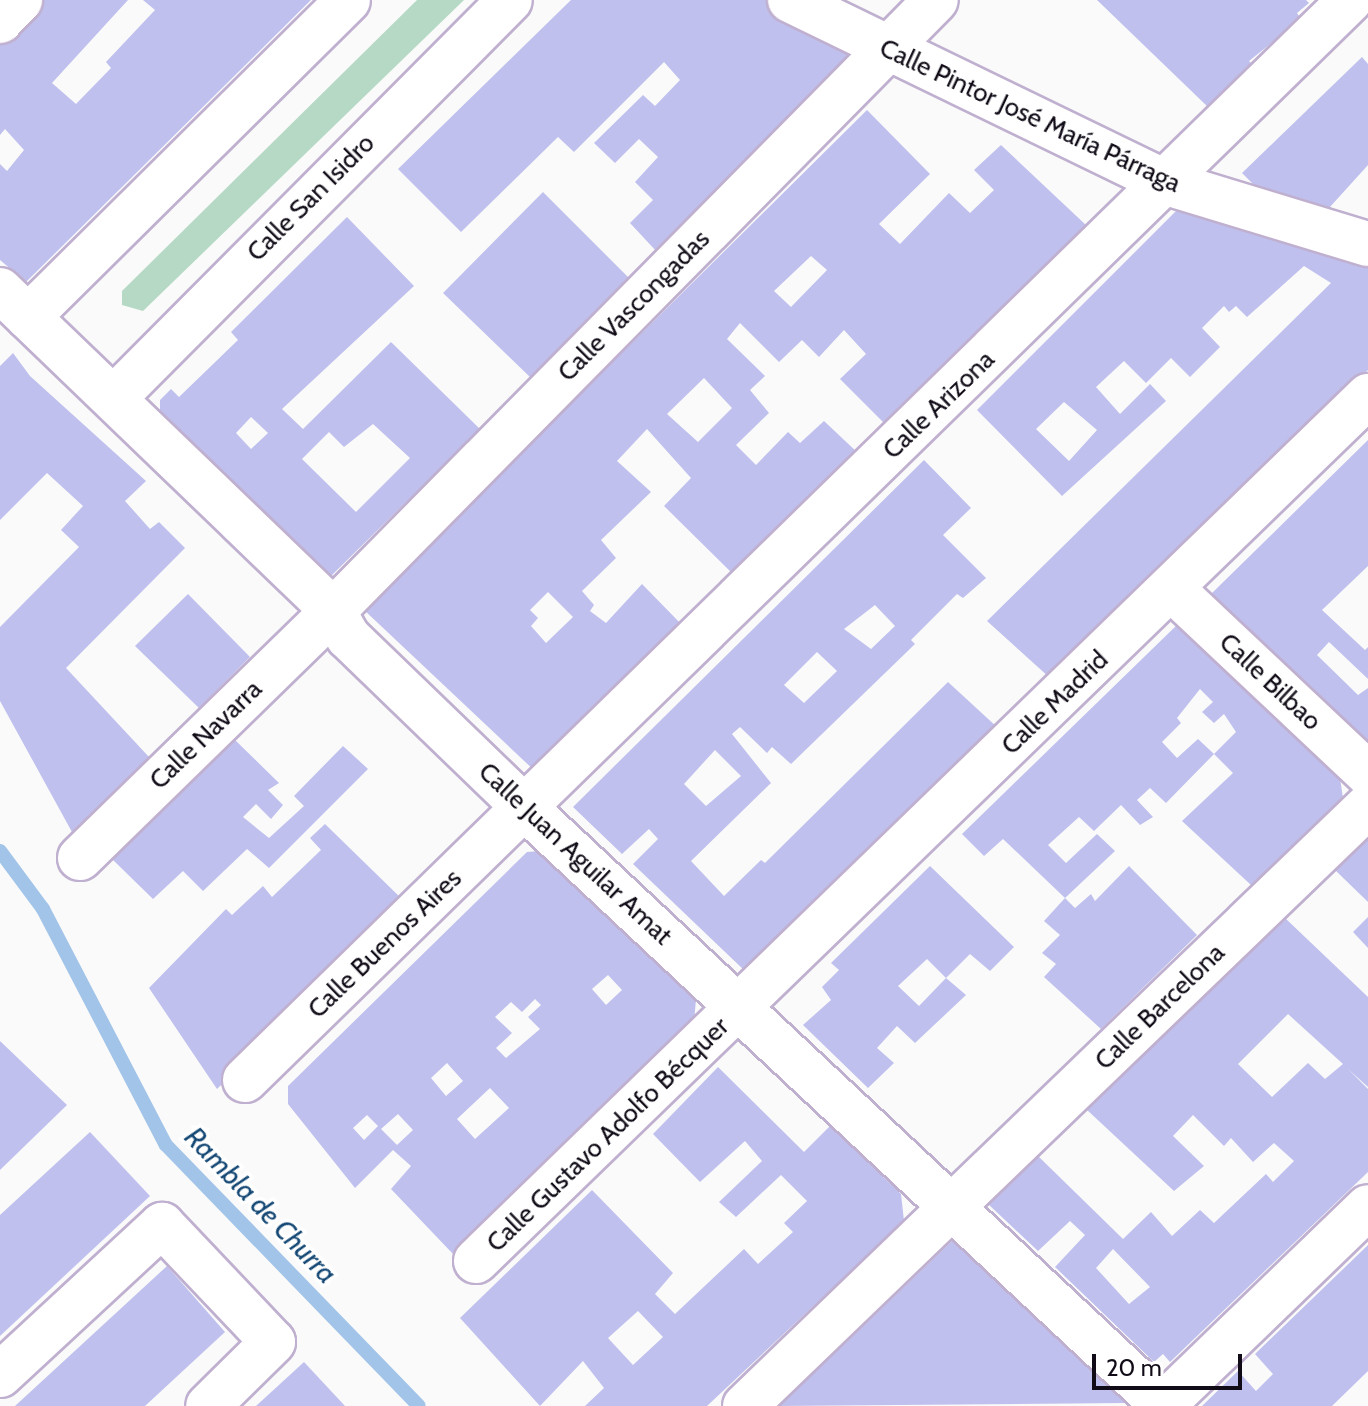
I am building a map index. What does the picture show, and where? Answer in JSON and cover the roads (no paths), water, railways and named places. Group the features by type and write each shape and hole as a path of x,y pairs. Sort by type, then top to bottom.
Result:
{"street":[{"path":"0,21 20,0"},
{"path":"14,303 348,0"},
{"name":"Calle San Isidro","path":"114,398 510,0"},
{"name":"Calle Pintor José María Párraga","path":"790,0 886,51 1167,183 1368,244"},
{"name":"Calle Vascongadas","path":"333,611 936,0"},
{"name":"Calle Arizona","path":"525,808 1167,183 1350,0"},
{"path":"1357,0 1368,10"},
{"name":"Calle Juan Aguilar Amat","path":"14,303 333,611 348,637 525,808 1163,1406"},
{"name":"Calle Madrid","path":"740,1010 1368,396"},
{"name":"Calle Bilbao","path":"1172,589 1368,774"},
{"name":"Calle Navarra","path":"80,858 333,611"},
{"name":"Calle Barcelona","path":"745,1406 1368,806"},
{"name":"Calle Buenos Aires","path":"245,1080 525,808"},
{"name":"Calle Gustavo Adolfo Bécquer","path":"476,1261 740,1010"},
{"path":"1163,1406 1368,1207"},
{"path":"0,1375 162,1225 273,1342 208,1406"}],"waterway":[{"name":"Rambla de Churra","path":"0,851 43,909 166,1145 419,1406"}]}
